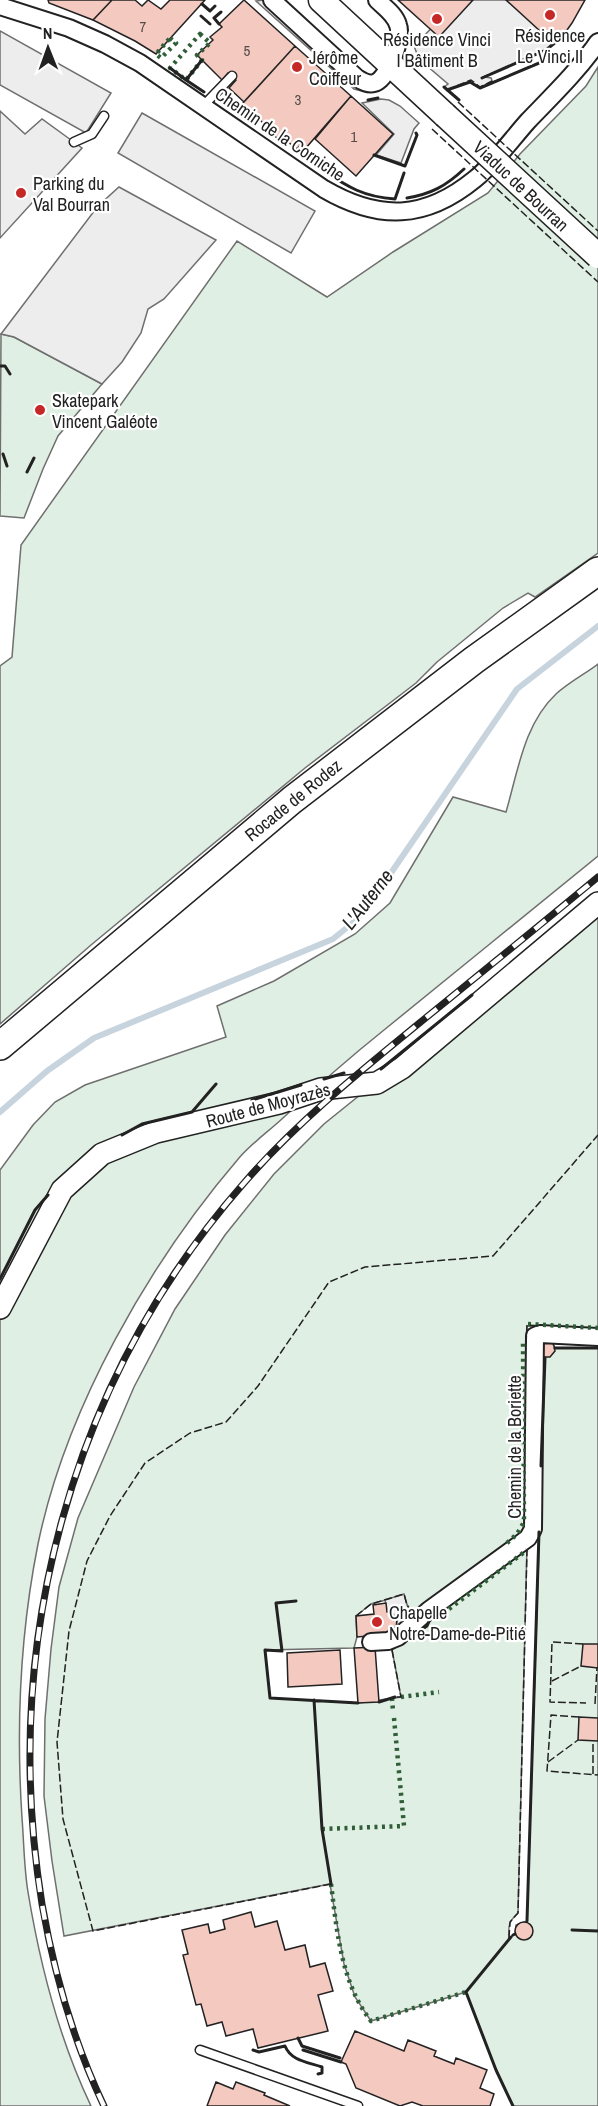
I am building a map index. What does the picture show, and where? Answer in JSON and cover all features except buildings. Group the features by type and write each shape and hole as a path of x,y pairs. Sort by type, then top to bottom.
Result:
{"main road":[{"name":"Viaduc de Bourran","path":"321,0 598,256"},
{"name":"Rocade de Rodez","path":"0,1046 171,900 328,771 474,660 598,571"}],"street":[{"path":"272,0 357,78 374,84 379,81 391,64 399,38 399,26 391,13 377,0"},
{"name":"Chemin de la Corniche","path":"0,6 69,28 105,44 140,63 324,189 345,201 390,212 414,211 440,203 476,178 580,65 598,42"},
{"name":"Route de Moyrazès","path":"0,1308 62,1190 102,1154 156,1132 279,1103 321,1089 377,1083 402,1068 598,903"},
{"name":"Chemin de la Boriette","path":"371,1642 388,1641 398,1637 429,1610 528,1538 533,1529 535,1336 540,1334 598,1337"}],"lane":[{"path":"203,106 232,76"},
{"path":"74,142 92,134 104,116"},
{"path":"200,2050 358,2106"}],"green space":[{"path":"598,67 598,553 535,597 528,593 503,608 437,662 416,683 305,768 91,945 0,1024 0,666 12,657 21,545 237,241 327,297 393,252 488,193 520,154 586,86"},
{"name":"Skatepark Vincent Galéote","path":"1,334 14,337 102,384 58,436 24,518 0,516"},
{"path":"598,664 598,856 358,1051 239,1158 174,1243 143,1290 90,1390 51,1493 38,1544 23,1646 19,1749 26,1874 38,1947 69,2055 91,2106 0,2106 0,1170 33,1125 55,1102 85,1085 226,1037 217,1006 274,981 355,934 390,903 453,797 506,812 523,749 536,719 556,694"},
{"path":"598,903 598,1330 527,1326 527,1522 518,1536 417,1609 411,1611 404,1595 371,1604 356,1616 357,1637 354,1648 265,1650 270,1698 358,1703 401,1697 392,1650 427,1626 433,1613 527,1545 518,1913 510,1924 509,1938 515,1934 516,1925 527,1921 545,1358 539,1356 552,1342 555,1348 598,1348 598,2106 513,2106 496,2070 466,1992 371,2021 355,1997 344,1964 330,1884 64,1936 44,1796 45,1719 59,1587 78,1518 134,1387 175,1309 225,1235 274,1174 324,1124"}],"shaded area":[{"path":"264,0 362,91 354,89 256,1"},
{"path":"459,0 521,0 562,36 546,50 484,77 491,78 493,83 480,88 470,82 447,90 444,87 448,84 419,59 414,46"},
{"path":"0,31 111,93 86,133 0,85"},
{"path":"381,99 389,100 400,106 419,123 414,129 401,163 376,155 394,134 362,103"},
{"name":"Parking du Val Bourran","path":"0,111 25,134 42,119 82,148 0,238"},
{"path":"142,113 315,211 291,253 118,153"},
{"path":"119,187 216,240 164,299 148,309 141,333 122,362 102,384 14,337 1,334 98,206"},
{"path":"404,1594 411,1611 417,1609 421,1617 421,1630 392,1650 390,1634 396,1629 397,1619 391,1612 387,1612 385,1600"}],"waterway":[{"name":"L'Auterne","path":"0,1112 47,1071 94,1038 333,939 355,921 380,889 517,689 598,626"}],"railway":[{"path":"104,2106 74,2033 53,1956 42,1904 31,1806 31,1710 42,1614 62,1520 93,1430 133,1343 184,1260 264,1161 349,1081 598,877"}],"hedge":[{"path":"200,34 210,43 197,55 202,60 186,80 170,68 200,34"},
{"path":"170,38 176,43 161,58 156,54 170,38"},
{"path":"528,1324 598,1328"},
{"path":"507,1543 517,1534 524,1522 523,1340"},
{"path":"437,1618 527,1550"},
{"path":"401,1697 439,1692"},
{"path":"392,1698 393,1711"},
{"path":"322,1829 404,1826 394,1718"},
{"path":"331,1884 342,1956 353,1990 371,2021 466,1992"}],"fence":[{"path":"481,78 546,50 562,36"},
{"path":"447,90 471,80 480,87 492,81"},
{"path":"458,102 598,231"},
{"path":"432,129 598,282"},
{"path":"331,1884 93,1931 63,1819 57,1742 69,1631 87,1561 110,1516 145,1463 190,1433 226,1422 258,1386 329,1282 365,1267 493,1256 598,1135"},
{"path":"526,1344 527,1325 541,1326"},
{"path":"509,1938 510,1922 518,1913 527,1550"},
{"path":"356,1616 371,1604 404,1594 411,1611 420,1608"},
{"path":"583,1644 552,1642 550,1702 586,1703"},
{"path":"392,1650 401,1697 395,1697"},
{"path":"552,1681 581,1666"},
{"path":"595,1704 597,1667"},
{"path":"579,1717 551,1715 547,1771 598,1775"},
{"path":"548,1762 578,1740"},
{"path":"593,1740 593,1774"}],"wall":[{"path":"202,4 210,11 215,6"},
{"path":"219,24 214,18 221,12"},
{"path":"201,16 210,24"},
{"path":"482,78 546,50 562,37"},
{"path":"447,90 470,82 480,88 551,58"},
{"path":"170,68 186,80 202,60"},
{"path":"186,80 204,92"},
{"path":"444,87 459,100"},
{"path":"368,100 378,98"},
{"path":"374,155 405,166 416,133"},
{"path":"407,198 438,188 464,169"},
{"path":"324,171 357,190 374,196 395,199 404,173"},
{"path":"0,366 5,366 10,374"},
{"path":"3,454 7,466"},
{"path":"27,472 34,458"},
{"path":"381,1069 472,995"},
{"path":"324,1079 344,1073"},
{"path":"122,1135 142,1124 192,1112 216,1084"},
{"path":"252,1100 301,1085"},
{"path":"0,1279 35,1210 48,1195"},
{"path":"555,1348 598,1348"},
{"path":"541,1466 545,1358"},
{"path":"527,1921 539,1532"},
{"path":"296,1601 276,1603 282,1651 265,1650 270,1698 358,1703"},
{"path":"409,1638 427,1626 432,1615"},
{"path":"379,1702 395,1697"},
{"path":"314,1700 322,1829 331,1884"},
{"path":"572,1930 598,1931"},
{"path":"511,1937 466,1992 496,2070 513,2106"},
{"path":"298,2038 302,2046 340,2058"},
{"path":"253,2050 259,2052 285,2046 296,2058 322,2067 322,2073 318,2074"},
{"path":"303,2050 341,2062"}],"place":[{"name":"Résidence Le Vinci II","path":"550,15"},
{"name":"Résidence Vinci I Bâtiment B","path":"437,19"},
{"name":"Jérôme Coiffeur","path":"297,67"},
{"name":"Parking du Val Bourran","path":"21,193"},
{"name":"Skatepark Vincent Galéote","path":"40,410"},
{"name":"Chapelle Notre-Dame-de-Pitié","path":"377,1622"}]}
